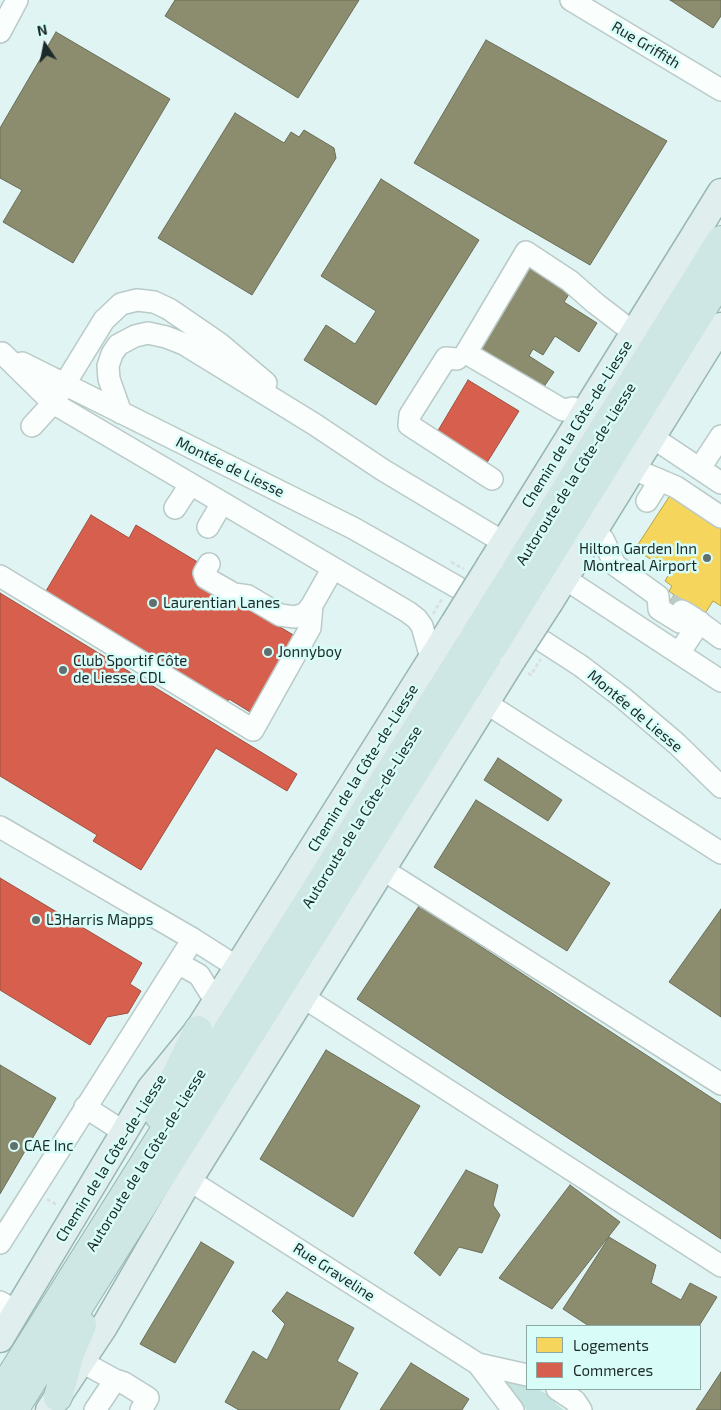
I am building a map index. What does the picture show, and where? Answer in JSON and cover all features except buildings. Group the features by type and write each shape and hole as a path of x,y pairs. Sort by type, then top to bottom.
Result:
{"highway":[{"name":"Autoroute de la Côte-de-Liesse","path":"520,583 721,240"},
{"name":"Autoroute de la Côte-de-Liesse","path":"14,1410 111,1255 483,642 721,279"},
{"name":"Autoroute de la Côte-de-Liesse","path":"0,1393 142,1167 483,642"},
{"path":"142,1167 165,1098 198,1030"},
{"path":"54,1404 70,1353 111,1255"}],"main road":[{"name":"Chemin de la Côte-de-Liesse","path":"520,583 503,542 721,192"},
{"name":"Chemin de la Côte-de-Liesse","path":"520,583 564,578 652,437 719,335"},
{"name":"Chemin de la Côte-de-Liesse","path":"54,1404 104,1327 189,1180 486,703 483,642 520,583"},
{"name":"Chemin de la Côte-de-Liesse","path":"0,1339 8,1306 124,1132 150,1089 198,1030 431,658 483,642"}],"street":[{"path":"0,32 17,0"},
{"name":"Rue Griffith","path":"571,0 721,90"},
{"path":"584,413 573,408 563,410 466,353 526,252 570,281 624,326 635,331"},
{"path":"32,426 53,403 96,332 110,314 126,302 137,300 148,300 165,306 220,344 314,424"},
{"path":"121,413 109,380 109,360 123,341 135,336 148,333 166,337 184,344 314,424 383,470 503,542"},
{"path":"1,352 53,403 408,612 417,619 425,632 431,658"},
{"name":"Montée de Liesse","path":"1,352 353,528 448,591"},
{"path":"457,359 446,358 410,415 410,425 492,479"},
{"path":"652,437 721,483"},
{"path":"700,468 718,447"},
{"path":"633,467 676,487 721,517"},
{"path":"647,501 660,480"},
{"path":"175,508 190,485"},
{"path":"208,527 222,504"},
{"path":"592,532 603,539 615,565 721,638"},
{"path":"209,564 204,573 206,578 234,594 248,596 280,615 295,617 306,613 333,568"},
{"path":"0,576 252,730 310,628 312,605"},
{"path":"564,578 721,681"},
{"path":"678,653 680,610"},
{"name":"Montée de Liesse","path":"544,653 623,698 677,744 721,786"},
{"path":"486,703 721,853"},
{"path":"0,827 193,939 237,967"},
{"path":"382,870 721,1084"},
{"path":"0,1242 193,939"},
{"path":"178,963 199,974 216,1002"},
{"path":"303,997 721,1266"},
{"path":"85,1107 124,1132"},
{"name":"Rue Graveline","path":"189,1180 478,1364 513,1410"},
{"path":"82,1362 124,1383 148,1398 141,1410"},
{"name":"Rue Graveline","path":"478,1364 526,1374"},
{"path":"95,1410 115,1380"},
{"path":"558,1390 575,1401 581,1410"}],"path":[{"path":"448,591 444,597 483,642 540,660 544,653"},
{"path":"47,1199 61,1207"}],"green space":[{"path":"503,1379 526,1385 526,1390 540,1390 556,1400 555,1403 564,1410 527,1410 518,1402"}],"tunnel":[{"path":"669,603 682,611"}],"place":[{"name":"Hilton Garden Inn Montreal Airport","path":"707,558"},
{"name":"Laurentian Lanes","path":"153,603"},
{"name":"Jonnyboy","path":"268,652"},
{"name":"Club Sportif Côte de Liesse CDL","path":"63,670"},
{"name":"L3Harris Mapps","path":"36,920"},
{"name":"CAE Inc","path":"14,1146"}]}
